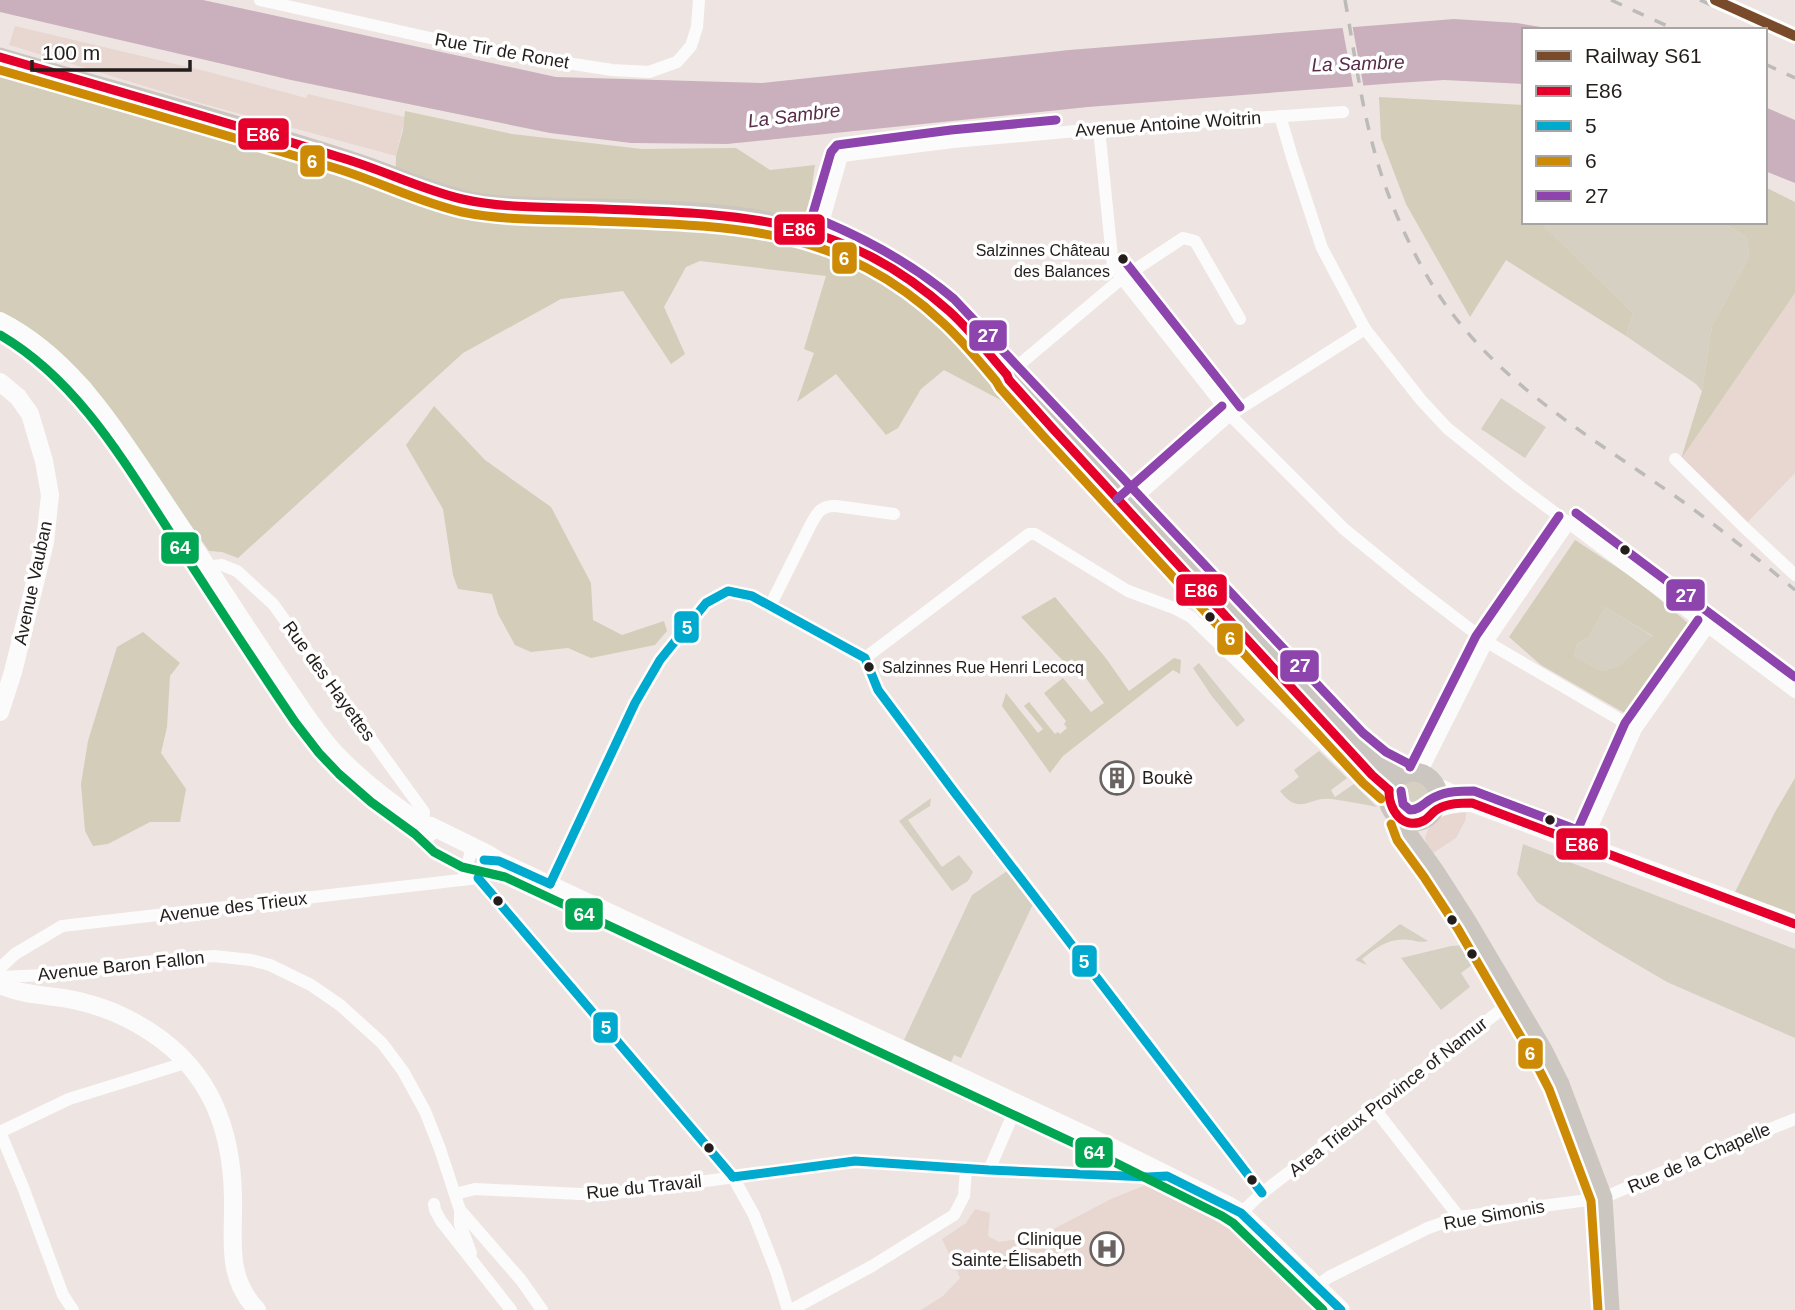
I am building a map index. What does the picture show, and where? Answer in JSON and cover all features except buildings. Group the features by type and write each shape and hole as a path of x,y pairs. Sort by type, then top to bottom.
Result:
{"main road":[{"path":"0,57 251,130 460,199 513,206 722,213 768,220 820,233 877,259 915,283 963,324 1190,576 1372,775 1389,790"},
{"path":"0,321 43,349 103,411 265,654 334,752 375,791 423,825 428,832 460,854 485,858 550,884 1113,1148 1241,1213 1341,1310"},
{"name":"Avenue Vauban","path":"0,382 18,397 30,414 44,461 50,495 45,542 13,672 0,712"},
{"path":"1127,506 1366,753 1379,762 1427,777 1437,789 1438,796 1421,835 1434,870"},
{"path":"1412,774 1394,781 1389,790 1391,810 1403,820 1410,822 1430,815 1441,807 1472,803"},
{"path":"1437,789 1795,924"},
{"path":"1403,820 1408,834 1434,870 1544,1050 1560,1084 1603,1198 1610,1310"},
{"path":"0,985 13,990 64,998 115,1013 150,1031 188,1062 213,1099 227,1142 232,1169 232,1246 236,1273 241,1287 257,1310"}],"street":[{"name":"Rue Tir de Ronet","path":"260,0 484,50 612,70 649,72 677,62 691,47 697,27 699,0"},
{"name":"Avenue Antoine Woitrin","path":"820,233 842,156 953,142 1099,129 1343,112"},
{"path":"1280,116 1322,248 1365,329 1421,400 1447,428 1519,486 1795,692"},
{"path":"1099,129 1113,267 1230,415 1344,529 1415,587 1487,642 1636,729"},
{"path":"1007,375 1121,279 1183,238 1195,241 1240,319"},
{"path":"1127,506 1230,415 1365,329"},
{"path":"1675,458 1795,575"},
{"path":"770,606 810,526 822,508 836,506 894,514"},
{"path":"1412,774 1487,642 1569,523"},
{"path":"865,658 1029,534 1035,534 1128,591 1191,617 1348,768 1353,772 1372,775"},
{"name":"Rue des Hayettes","path":"209,568 222,565 237,571 273,604 424,811 423,825"},
{"path":"550,884 635,703 660,660 706,603 727,591 752,596 865,658 878,690 947,783 1262,1193"},
{"path":"1584,845 1636,729 1708,627"},
{"path":"485,858 478,878 733,1177 754,1215 790,1310 872,1266 954,1215 964,1196 966,1169"},
{"path":"463,880 485,858"},
{"name":"Avenue des Trieux","path":"0,968 15,954 62,926 478,878"},
{"name":"Avenue Baron Fallon","path":"0,977 68,974 144,962 214,957 251,960 270,965 311,985 340,1005 386,1048 403,1071 425,1111 440,1149 460,1210 460,1224 469,1244 472,1261"},
{"name":"Area Trieux Province of Namur","path":"1241,1213 1262,1193 1514,1000"},
{"path":"72,1310 63,1295 0,1132 69,1099 188,1062"},
{"path":"989,1170 1018,1103"},
{"path":"1374,1108 1458,1217"},
{"name":"Rue de la Chapelle","path":"1603,1198 1795,1119"},
{"name":"Rue du Travail","path":"455,1194 475,1189 601,1195 855,1161 966,1169 1167,1176"},
{"name":"Rue Simonis","path":"1317,1286 1329,1277 1428,1228 1458,1217 1603,1198"},
{"path":"434,1204 441,1221 511,1310"},
{"path":"460,1210 521,1280 542,1310"}],"shaded area":[{"path":"15,26 306,98 308,94 405,117 396,156 200,103 9,45"},
{"path":"0,71 395,189 396,156 405,111 512,134 642,149 736,148 770,170 815,165 808,214 815,245 856,257 900,287 984,360 1016,397 1010,405 944,370 921,389 898,428 886,435 836,374 797,402 814,353 804,349 826,276 700,261 686,267 664,307 685,354 671,364 623,291 561,299 463,353 238,558 209,551 90,382 49,344 0,314"},
{"path":"1379,97 1522,105 1522,224 1542,224 1633,313 1626,336 1506,260 1470,317 1406,204 1381,138"},
{"path":"1767,188 1795,202 1795,293 1681,459 1702,391 1712,326 1749,257 1747,237 1724,224 1767,224"},
{"path":"1542,224 1724,224 1747,237 1749,257 1712,326 1702,391 1696,384 1626,336 1633,313"},
{"path":"1795,293 1795,473 1744,526 1681,459"},
{"path":"1501,398 1546,427 1525,458 1481,429"},
{"path":"434,406 485,460 551,507 591,583 593,620 622,635 664,621 667,631 655,645 591,658 568,648 531,652 515,645 498,614 492,594 458,589 453,575 443,509 406,445"},
{"path":"1575,540 1638,581 1695,629 1635,711 1628,715 1541,665 1509,637","holes":["1605,607 1653,636 1619,666 1602,671 1574,656 1577,644 1589,637"]},
{"path":"1055,597 1105,657 1129,691 1174,658 1181,660 1180,674 1173,670 1063,756 1050,773 1002,706 1006,693 1038,733 1043,729 1024,706 1029,702 1055,734 1060,734 1067,728 1064,724 1066,721 1044,693 1063,678 1091,712 1104,703 1072,659 1066,664 1021,617"},
{"path":"1605,607 1654,637 1619,666 1602,671 1574,656 1577,644 1589,637"},
{"path":"143,632 180,663 170,676 167,727 161,753 186,789 180,822 150,822 108,844 93,846 85,831 81,784 88,741 117,647"},
{"path":"1199,663 1245,720 1237,727 1193,668"},
{"path":"1319,751 1347,778 1331,790 1335,797 1354,784 1377,807 1331,799 1299,804 1287,799 1280,791 1299,777 1294,770"},
{"path":"1795,778 1795,919 1733,896"},
{"path":"1413,780 1424,785 1429,796 1424,807 1413,812 1402,807 1397,796 1402,785"},
{"path":"931,798 930,806 908,820 942,867 959,855 973,872 968,881 952,891 899,821"},
{"path":"1467,810 1465,821 1456,838 1430,855 1425,838 1430,824 1445,811"},
{"path":"1523,844 1795,949 1795,1038 1667,982 1537,902 1517,874"},
{"path":"1007,871 1033,904 961,1058 954,1055 951,1062 904,1040 972,895"},
{"path":"1400,924 1428,941 1403,939 1390,942 1362,959 1367,965 1355,960"},
{"path":"1467,945 1475,960 1461,973 1470,987 1441,1010 1401,958 1451,946"},
{"name":"Clinique Sainte-Élisabeth","path":"1146,1185 1179,1189 1235,1220 1338,1310 921,1310 943,1296 960,1278 942,1239 966,1223 975,1209 990,1213 988,1236 999,1242 1042,1235 1113,1198"}],"water":[{"name":"La Sambre","path":"0,0 203,0 556,77 762,83 1069,50 1454,19 1547,28 1522,28 1522,84 1444,80 1397,83 1088,107 727,144 631,143 550,133 291,80 0,12"},
{"path":"1767,108 1795,120 1795,183 1767,172"}],"pier":[{"path":"1352,24 1364,89 1354,90 1342,25"}],"railway":[{"path":"1345,0 1364,110 1382,178 1415,255 1447,307 1475,341 1539,400 1697,512 1795,590"},
{"path":"1611,0 1672,28"},
{"path":"1700,0 1763,28"},
{"path":"1767,30 1795,42"},
{"path":"1767,65 1795,78"}],"rail line":[{"name":"S61","path":"1715,0 1795,36"}],"transit line":[{"name":"E86","path":"0,57 339,157 462,199 514,206 652,211 744,218 828,238 868,255 909,279 964,326 1054,430 1372,775 1389,790"},
{"name":"6","path":"0,70 335,168 462,212 512,218 692,225 737,230 780,237 822,249 863,266 903,290 956,336 1045,438 1363,783 1381,799"},
{"name":"27","path":"808,230 831,152 837,145 1056,120"},
{"name":"27","path":"825,222 892,256 954,299 1363,733 1386,752 1409,764"},
{"name":"27","path":"1123,259 1240,407"},
{"name":"64","path":"0,335 54,376 99,427 295,722 319,753 371,802 415,834 434,852 462,867 505,877 1108,1159 1222,1216 1233,1223 1323,1310"},
{"name":"27","path":"1117,499 1222,406"},
{"name":"27","path":"1576,513 1795,677"},
{"name":"27","path":"1410,767 1476,636 1559,516"},
{"name":"5","path":"550,884 635,703 660,660 706,603 728,591 752,596 865,658 878,690 1262,1193"},
{"name":"27","path":"1573,840 1625,723 1698,620"},
{"name":"E86","path":"1389,790 1394,811 1398,817 1410,823 1425,820 1436,810 1446,806 1472,803 1795,924"},
{"name":"27","path":"1401,791 1403,804 1410,810 1444,794 1474,791 1588,834"},
{"name":"6","path":"1391,824 1397,840 1458,929 1549,1089 1591,1201 1598,1310"},
{"name":"5","path":"484,860 499,861 550,884"},
{"name":"5","path":"478,878 733,1177"},
{"name":"5","path":"733,1177 855,1161 989,1170 1167,1176 1241,1213 1341,1310"}],"place":[{"name":"Salzinnes Château des Balances","path":"1123,259"},
{"name":"Salzinnes Rue Henri Lecocq","path":"869,667"},
{"name":"Boukè","path":"1117,778"},
{"name":"Clinique Sainte-Élisabeth","path":"1107,1249"}]}
